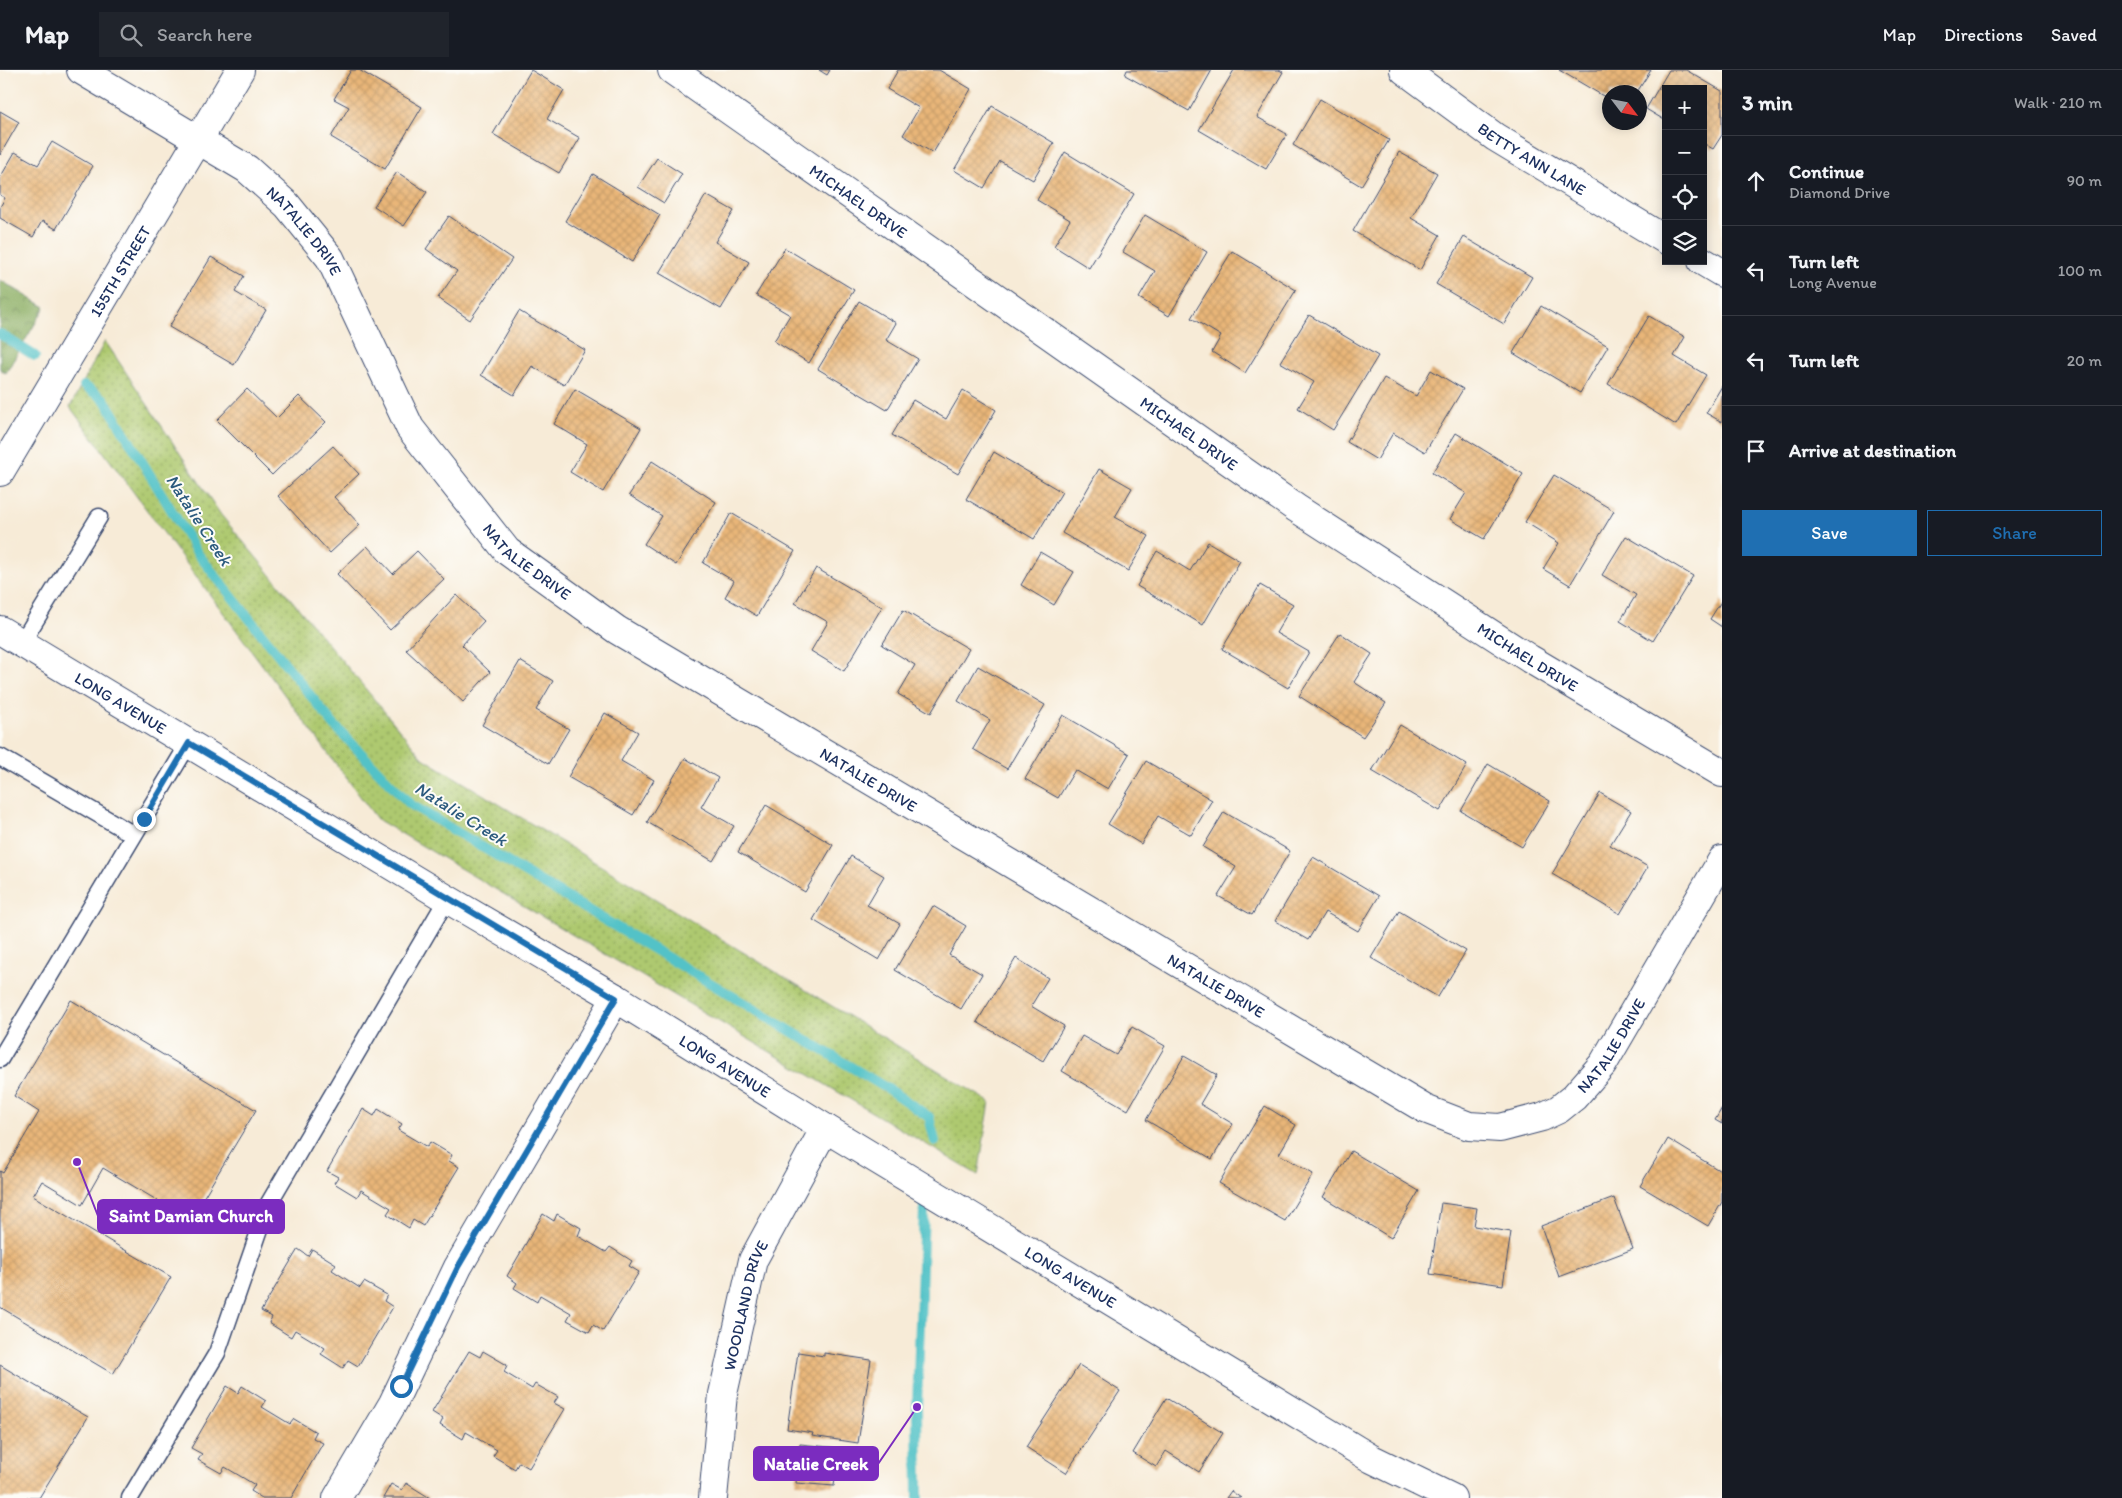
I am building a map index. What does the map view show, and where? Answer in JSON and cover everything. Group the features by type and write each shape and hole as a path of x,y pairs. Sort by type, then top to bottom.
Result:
{"street":[{"name":"NATALIE DRIVE","path":"81,70 198,139 254,175 287,205 330,258 410,428 507,551 617,630 1425,1109 1469,1126 1500,1128 1542,1117 1559,1109 1574,1097 1603,1064 1722,860"},
{"name":"155TH STREET","path":"0,472 240,70"},
{"name":"MICHAEL DRIVE","path":"672,70 1296,508 1530,659 1722,773"},
{"name":"BETTY ANN LANE","path":"1404,70 1495,137 1662,238"},
{"path":"1707,264 1722,273"},
{"name":"LONG AVENUE","path":"11,636 616,998 825,1128 1372,1459 1452,1498"},
{"path":"337,1498 393,1403 458,1267 616,998"},
{"name":"WOODLAND DRIVE","path":"713,1498 723,1394 753,1260 825,1128"}],"lane":[{"path":"11,636 99,517"},
{"path":"0,1059 189,743"},
{"path":"0,757 134,835"},
{"path":"130,1498 217,1353 270,1203 448,899"}],"green space":[{"path":"0,280 45,307 6,373 0,369"},
{"path":"105,341 221,515 423,758 990,1102 978,1175 377,819 70,407"}],"building":[{"path":"351,70 359,70 422,107 385,169 331,137 349,107 334,99"},
{"path":"531,70 564,90 547,119 580,138 559,173 493,134"},
{"path":"819,70 830,70 827,75"},
{"path":"898,70 939,70 971,89 933,153 903,135 919,108 887,89"},
{"path":"1127,70 1212,70 1189,111 1125,75"},
{"path":"1234,70 1279,70 1283,72 1257,117 1287,134 1266,169 1199,130"},
{"path":"1559,70 1651,70 1641,85 1602,85 1602,95"},
{"path":"1669,70 1686,70 1722,91 1722,135 1713,149 1707,145 1707,85 1662,85 1662,119 1647,110"},
{"path":"1320,99 1389,140 1361,186 1293,145"},
{"path":"992,106 1054,143 1033,180 1000,161 984,188 954,170"},
{"path":"0,111 19,122 0,155"},
{"path":"52,142 93,166 56,229 42,221 33,237 0,218 0,207 5,198 0,195 0,178 15,152 38,165"},
{"path":"1065,152 1134,194 1089,268 1054,246 1070,220 1037,200"},
{"path":"1399,152 1437,173 1411,218 1440,235 1420,270 1353,231"},
{"path":"657,158 682,174 664,203 638,187"},
{"path":"397,172 427,192 404,226 374,206"},
{"path":"593,174 660,215 632,262 565,221"},
{"path":"706,195 734,211 715,242 749,262 721,309 659,273"},
{"path":"1145,215 1207,252 1169,316 1139,298 1155,271 1123,252"},
{"path":"449,216 512,259 470,320 438,298 457,271 426,249"},
{"path":"1464,237 1532,277 1504,324 1436,284"},
{"path":"785,248 854,290 809,363 774,341 790,315 756,295"},
{"path":"1232,251 1296,290 1245,373 1212,352 1221,336 1191,318"},
{"path":"211,257 244,276 235,292 266,310 234,365 169,327"},
{"path":"859,301 896,323 886,340 918,359 887,410 818,369"},
{"path":"1541,306 1608,346 1580,393 1513,353"},
{"path":"519,311 585,350 564,385 532,366 514,395 481,375"},
{"path":"1309,315 1378,356 1333,430 1298,408 1314,382 1280,362"},
{"path":"1649,316 1685,337 1674,356 1706,375 1676,425 1608,384"},
{"path":"1431,370 1463,389 1425,452 1393,433 1377,460 1347,442 1384,378 1416,396"},
{"path":"1722,386 1722,422 1706,413"},
{"path":"247,389 277,418 299,396 326,422 272,475 217,420"},
{"path":"575,389 641,428 603,492 570,472 587,444 554,424"},
{"path":"963,390 996,410 958,474 892,435 913,400 946,419"},
{"path":"1456,433 1523,474 1484,539 1450,519 1466,493 1432,473"},
{"path":"333,446 359,474 334,497 360,525 330,553 278,496"},
{"path":"994,452 1062,492 1034,539 966,499"},
{"path":"652,461 716,502 676,565 644,544 662,516 629,495"},
{"path":"1099,469 1132,488 1115,517 1149,536 1128,571 1062,533"},
{"path":"1554,475 1614,511 1570,585 1543,569 1559,543 1525,522"},
{"path":"731,513 795,551 757,616 725,597 734,581 703,563"},
{"path":"1626,536 1693,576 1653,641 1620,621 1636,595 1602,575"},
{"path":"1208,542 1240,561 1203,625 1137,586 1157,551 1190,571"},
{"path":"367,546 393,574 417,551 444,579 390,630 337,574"},
{"path":"1040,552 1074,572 1054,605 1021,585"},
{"path":"816,568 882,607 844,671 811,651 828,622 795,603"},
{"path":"1260,585 1293,604 1276,633 1309,652 1288,688 1222,649"},
{"path":"456,595 484,621 462,645 490,672 463,702 406,650"},
{"path":"1722,600 1722,627 1710,619"},
{"path":"903,610 969,649 931,713 898,694 915,665 882,645"},
{"path":"1340,633 1372,654 1354,682 1386,703 1363,737 1299,696"},
{"path":"520,661 553,681 536,710 569,729 548,764 482,725"},
{"path":"978,666 1045,705 1007,769 973,749 990,720 958,701"},
{"path":"605,713 638,732 621,761 654,780 633,815 568,777"},
{"path":"1063,715 1129,754 1108,789 1075,770 1058,798 1025,779"},
{"path":"1400,725 1467,765 1440,811 1372,771"},
{"path":"685,758 718,778 701,807 734,826 713,861 647,822"},
{"path":"1146,761 1212,800 1191,835 1158,816 1141,844 1108,824"},
{"path":"1488,764 1550,801 1522,847 1461,811"},
{"path":"1600,793 1631,811 1610,845 1648,867 1620,914 1552,874"},
{"path":"766,805 833,845 805,892 738,852"},
{"path":"1224,812 1290,851 1252,915 1218,896 1236,867 1203,847"},
{"path":"851,856 884,876 867,905 900,924 879,960 813,920"},
{"path":"1313,857 1379,896 1358,931 1325,912 1308,940 1275,921"},
{"path":"933,906 966,926 949,955 982,974 961,1009 895,970"},
{"path":"1399,911 1466,951 1438,997 1371,958"},
{"path":"1016,958 1048,978 1031,1006 1064,1026 1043,1061 977,1022"},
{"path":"71,1000 256,1110 190,1220 103,1168 82,1205 42,1181 33,1196 171,1277 113,1374 0,1307 0,1171 3,1173 39,1112 14,1096"},
{"path":"1132,1027 1165,1046 1128,1110 1062,1071 1082,1036 1116,1055"},
{"path":"1184,1056 1217,1075 1200,1104 1233,1124 1212,1159 1146,1120"},
{"path":"1265,1106 1296,1125 1279,1154 1313,1174 1285,1221 1219,1183"},
{"path":"1722,1108 1722,1124 1715,1120"},
{"path":"363,1109 374,1116 378,1109 402,1124 398,1130 427,1147 430,1142 452,1155 449,1161 459,1167 423,1226 413,1220 409,1228 387,1214 391,1208 361,1190 357,1197 334,1183 338,1177 327,1171"},
{"path":"1668,1139 1722,1172 1722,1202 1708,1226 1640,1186"},
{"path":"1351,1151 1419,1191 1391,1238 1323,1197"},
{"path":"1614,1198 1633,1249 1559,1277 1541,1226"},
{"path":"1441,1203 1477,1208 1474,1226 1511,1232 1503,1285 1430,1274"},
{"path":"543,1214 554,1221 557,1214 581,1228 578,1236 606,1252 610,1247 632,1261 629,1266 639,1272 603,1331 593,1325 589,1332 567,1320 571,1313 540,1295 537,1302 514,1288 517,1283 507,1276"},
{"path":"298,1249 308,1256 312,1249 336,1264 332,1270 360,1288 364,1282 387,1295 384,1301 393,1307 358,1366 348,1360 343,1368 321,1354 325,1348 295,1330 291,1337 269,1323 272,1317 261,1311"},
{"path":"469,1351 480,1357 483,1351 507,1365 504,1372 532,1389 535,1384 558,1397 554,1403 565,1409 529,1468 519,1462 515,1469 493,1456 497,1450 466,1432 463,1439 440,1425 443,1419 432,1412"},
{"path":"798,1352 824,1356 824,1353 871,1360 858,1443 812,1436 813,1433 787,1429"},
{"path":"0,1365 88,1417 39,1498 0,1498"},
{"path":"1079,1365 1120,1391 1066,1473 1026,1447"},
{"path":"227,1386 238,1393 242,1386 266,1401 262,1407 290,1424 294,1419 316,1432 313,1438 323,1443 291,1498 262,1498 251,1491 255,1485 225,1467 221,1473 198,1460 202,1454 191,1448"},
{"path":"1166,1398 1223,1433 1199,1472 1166,1451 1156,1467 1133,1453"},
{"path":"800,1444 839,1448 834,1486 796,1483"},
{"path":"406,1483 430,1498 383,1498 391,1484 402,1490"},
{"path":"1231,1491 1241,1498 1226,1498"}],"waterway":[{"name":"Natalie Creek","path":"0,334 35,356"},
{"name":"Natalie Creek","path":"84,386 104,399 198,554 334,725 410,804 888,1089 929,1117 935,1141"},
{"name":"Natalie Creek","path":"918,1498 917,1407 924,1209"}],"place":[{"name":"Saint Damian Church","path":"77,1162"},
{"name":"Natalie Creek","path":"917,1407"}],"route":[{"path":"144,819 189,743 431,890 616,998 458,1267 401,1386"}]}
